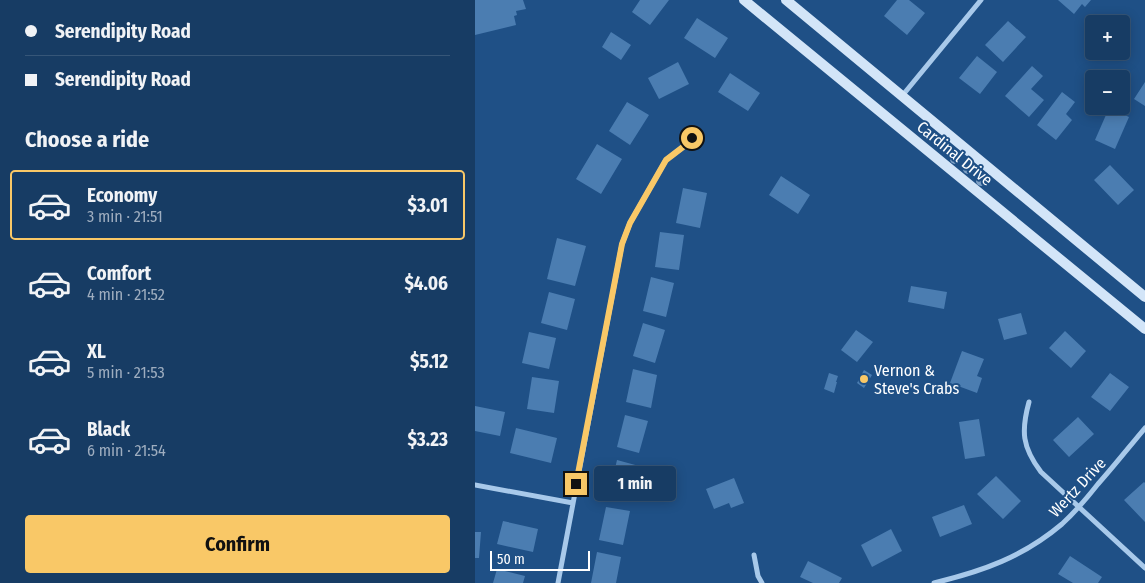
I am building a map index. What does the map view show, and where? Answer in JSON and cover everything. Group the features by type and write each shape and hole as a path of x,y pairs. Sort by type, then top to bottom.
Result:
{"main road":[{"name":"Cardinal Drive","path":"744,0 756,4 1145,329"},
{"name":"Cardinal Drive","path":"786,0 1145,297"}],"street":[{"path":"902,96 981,0"},
{"path":"558,583 622,244 630,223 666,160 692,138"},
{"path":"1029,402 1024,418 1024,433 1032,460 1041,472 1145,568"},
{"name":"Wertz Drive","path":"934,583 989,568 1015,556 1039,541 1062,524 1079,508 1145,428"},
{"path":"475,485 573,503"},
{"path":"753,555 758,576 762,583"}],"building":[{"path":"475,0 523,0 526,9 516,11 517,15 514,16 516,25 475,35"},
{"path":"640,0 669,0 650,25 632,12"},
{"path":"897,0 909,0 925,13 907,35 884,16"},
{"path":"1058,0 1091,0 1085,7 1082,4 1074,14"},
{"path":"697,18 728,38 715,58 684,38"},
{"path":"1008,21 1026,37 1003,62 985,45"},
{"path":"611,32 631,45 621,60 602,47"},
{"path":"977,56 997,72 980,94 959,78"},
{"path":"678,62 689,84 659,99 648,78"},
{"path":"1032,66 1043,76 1031,89 1044,100 1029,117 1005,96"},
{"path":"730,73 760,93 748,111 718,92"},
{"path":"1145,82 1145,106 1134,99"},
{"path":"1062,92 1075,102 1066,114 1072,120 1056,140 1037,125"},
{"path":"627,102 649,115 630,145 609,131"},
{"path":"1106,115 1125,115 1129,117 1115,149 1095,140"},
{"path":"597,144 622,159 601,194 576,179"},
{"path":"1110,165 1134,190 1118,205 1094,180"},
{"path":"781,176 810,195 798,214 769,195"},
{"path":"683,188 707,193 700,228 676,223"},
{"path":"660,232 684,235 679,270 655,267"},
{"path":"557,238 586,246 575,286 547,279"},
{"path":"651,277 674,283 666,317 643,311"},
{"path":"911,286 947,292 944,309 908,302"},
{"path":"549,292 575,299 567,330 541,323"},
{"path":"1021,313 1027,334 1004,340 998,319"},
{"path":"643,323 665,330 655,363 633,356"},
{"path":"856,330 873,342 857,362 841,350"},
{"path":"1065,331 1086,351 1071,368 1049,348"},
{"path":"529,332 556,338 549,369 522,363"},
{"path":"962,351 984,359 977,376 982,378 977,393 950,383"},
{"path":"633,369 657,375 651,408 626,402"},
{"name":"Vernon & Steve's Crabs","path":"864,370 872,375 864,388 857,383"},
{"path":"829,373 838,376 834,393 824,389"},
{"path":"1110,373 1129,387 1110,411 1091,397"},
{"path":"532,377 559,381 554,413 527,409"},
{"path":"475,406 505,412 500,436 475,431"},
{"path":"625,415 648,421 639,453 617,447"},
{"path":"1078,417 1094,434 1069,457 1053,440"},
{"path":"979,419 985,456 965,459 959,422"},
{"path":"516,428 557,438 551,463 510,453"},
{"path":"617,460 639,466 630,500 609,494"},
{"path":"996,476 1021,501 1003,519 977,494"},
{"path":"734,478 744,503 731,508 729,503 714,509 706,489"},
{"path":"1145,483 1145,522 1124,500"},
{"path":"964,505 972,524 940,537 932,517"},
{"path":"606,507 630,511 623,545 599,540"},
{"path":"503,521 538,529 533,552 497,544"},
{"path":"891,529 902,551 872,567 861,545"},
{"path":"475,532 481,532 479,558 475,558"},
{"path":"597,552 621,557 616,583 591,583"},
{"path":"1070,556 1102,577 1098,583 1073,583 1058,574"},
{"path":"808,561 842,578 839,583 813,583 800,577"},
{"path":"497,569 525,576 523,583 493,583"}],"place":[{"name":"Vernon & Steve's Crabs","path":"864,379"}],"route":[{"path":"576,484 622,244 630,223 666,160 692,138"}]}
